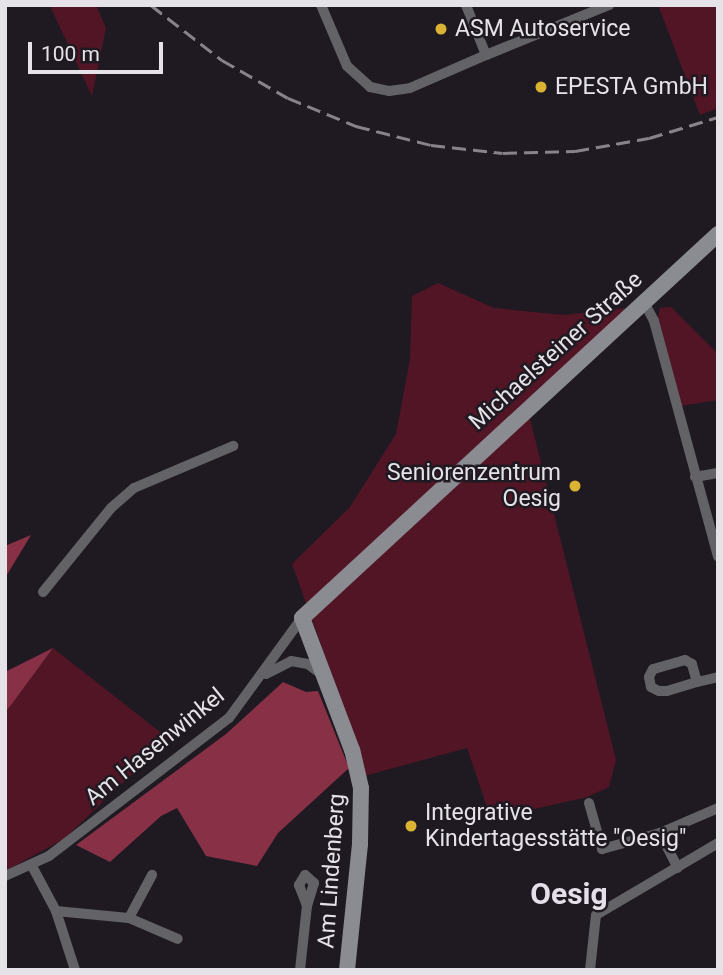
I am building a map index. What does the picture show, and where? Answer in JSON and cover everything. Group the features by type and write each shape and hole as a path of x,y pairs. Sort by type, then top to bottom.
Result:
{"street":[{"path":"321,5 347,66 361,81 380,90 410,88 609,5"},
{"path":"466,5 486,55"},
{"name":"Michaelsteiner Straße","path":"302,618 718,234"},
{"path":"644,302 654,321 718,556"},
{"path":"43,593 111,509 134,488 233,446"},
{"path":"695,477 718,473"},
{"name":"Am Hasenwinkel","path":"5,876 32,866 210,734 239,708 264,676 302,618"},
{"name":"Am Lindenberg","path":"302,618 352,750 362,803 347,970"},
{"path":"264,676 291,662 308,664 323,677"},
{"path":"697,682 718,677"},
{"path":"589,803 602,849 660,833 718,808"},
{"path":"660,833 678,868"},
{"path":"590,970 596,915 718,843"},
{"path":"32,866 55,911 75,970"},
{"path":"129,918 152,875"},
{"name":"Am Lindenberg","path":"300,970 307,906"},
{"path":"55,911 129,918 178,939"}],"shaded area":[{"path":"96,5 106,28 92,96 50,6"},
{"path":"658,5 718,5 718,108 700,115"},
{"path":"438,283 494,308 563,315 626,308 533,403 529,415 616,760 609,787 587,797 491,819 467,748 364,776 354,736 292,564 350,507 396,434 410,359 412,296"},
{"path":"671,307 718,354 718,400 681,406 658,317 660,308"},
{"path":"31,535 5,578 5,546"},
{"path":"53,648 169,739 64,839 5,871 5,712"},
{"path":"53,648 11,705 5,712 5,672"},
{"path":"283,682 306,692 318,691 349,768 278,833 257,866 206,856 177,808 161,816 110,862 76,845 226,734"}],"railway":[{"path":"151,5 222,60 288,98 356,126 431,145 503,153 575,151 649,138 718,117"}],"place":[{"name":"ASM Autoservice","path":"441,29"},
{"name":"EPESTA GmbH","path":"541,87"},
{"name":"Seniorenzentrum Oesig","path":"575,486"},
{"name":"Integrative Kindertagesstätte \"Oesig\"","path":"411,826"}],"district":[{"name":"Oesig","path":"569,894"}]}
